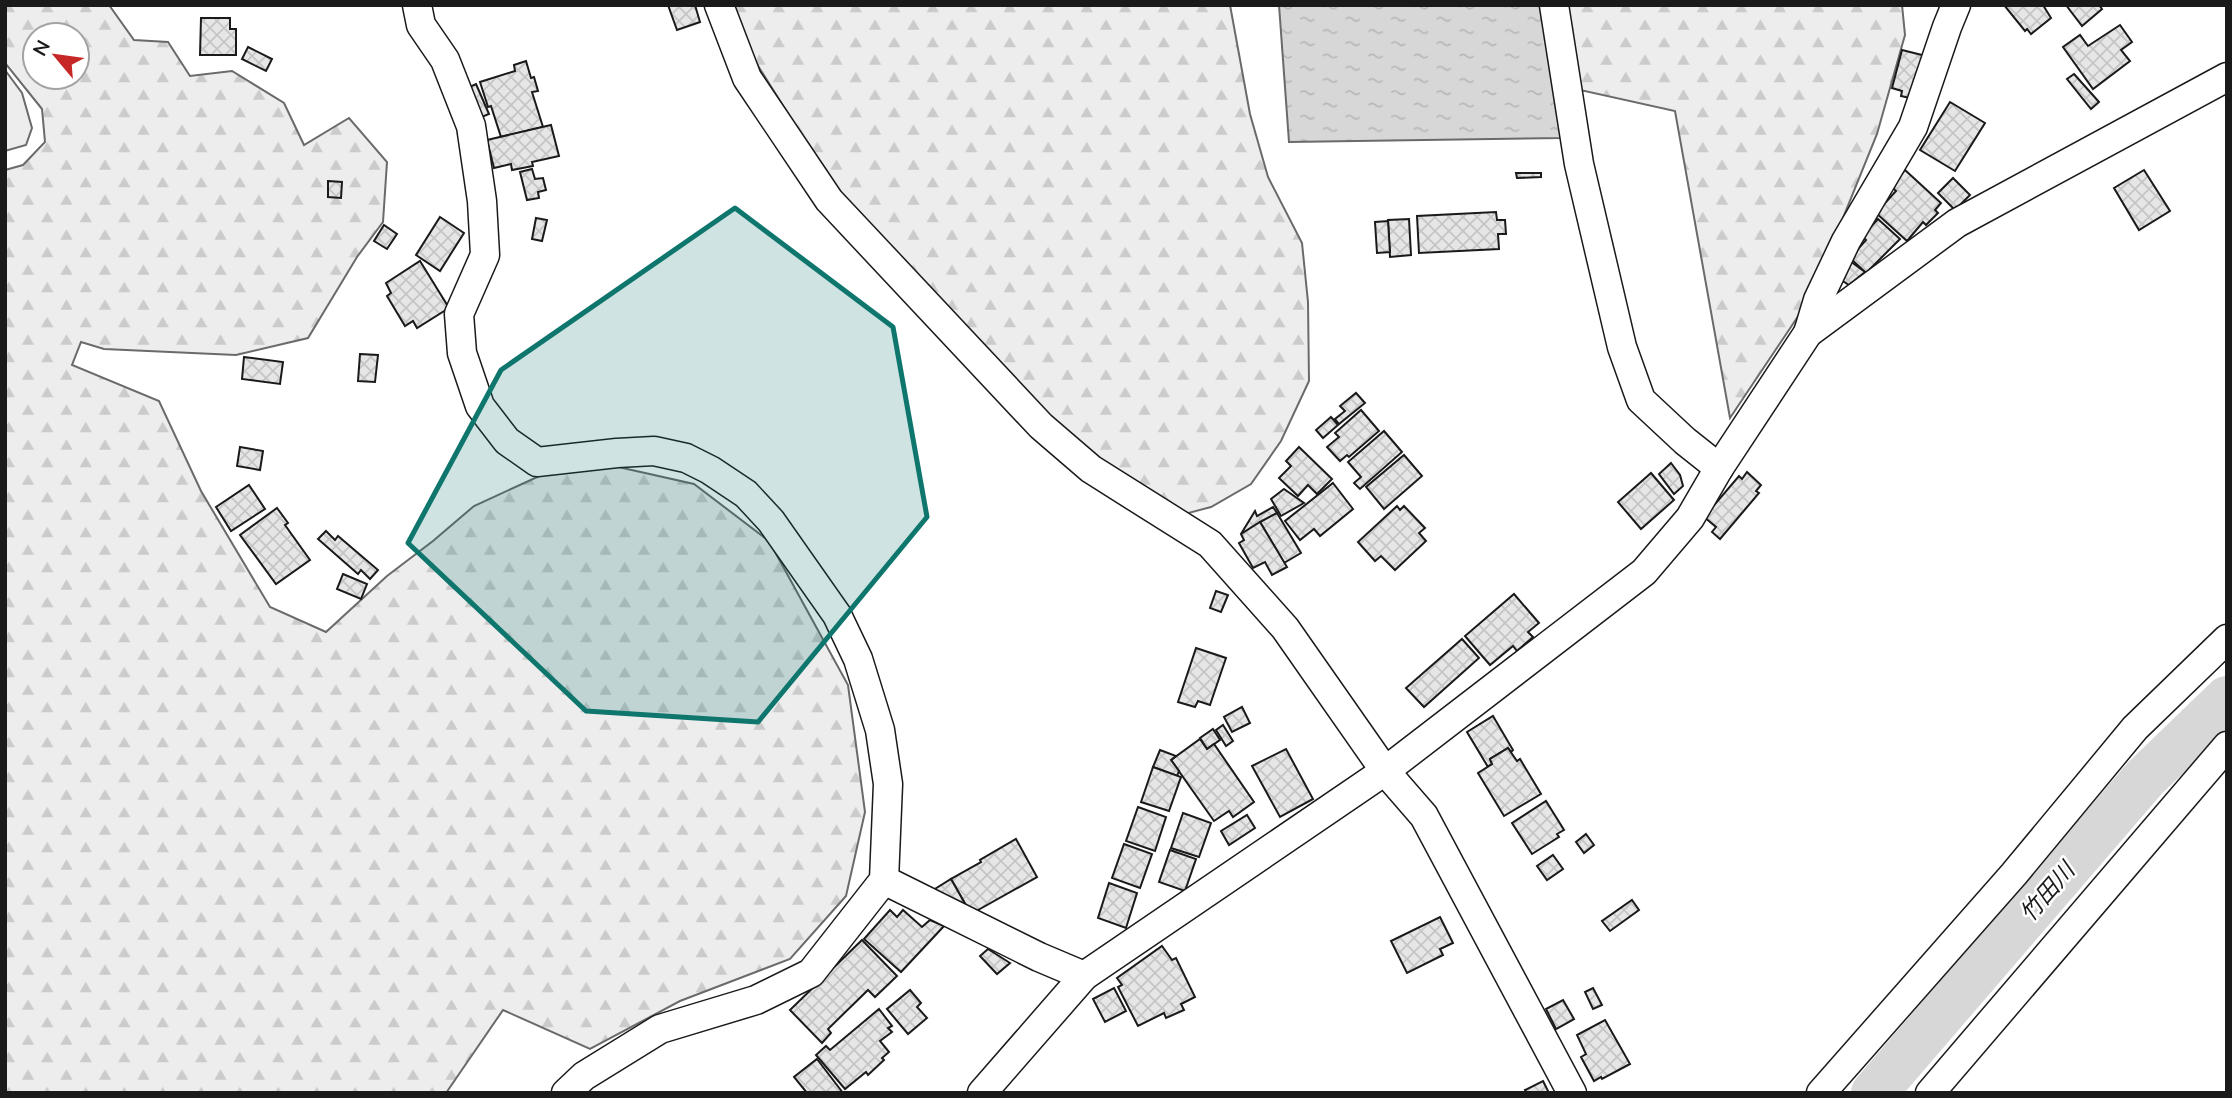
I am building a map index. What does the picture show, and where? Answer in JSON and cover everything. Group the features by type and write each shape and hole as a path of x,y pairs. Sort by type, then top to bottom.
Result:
{"street":[{"path":"417,5 421,25 445,60 471,126 482,201 485,255 459,314 462,354 480,406 507,442 537,462 654,451 687,458 746,494 771,521 837,615 858,659 880,730 888,785 884,880 811,973 756,1000 660,1029 584,1076 566,1093"},
{"path":"719,5 747,78 829,200 1041,426 1091,469 1210,544 1285,628 1385,771 1424,816 1572,1093"},
{"path":"1554,5 1579,164 1626,357 1641,400 1719,468"},
{"path":"982,1093 1084,976 1385,771 1644,572 1690,517 1808,333 1818,300 1846,241 1913,127 1956,5"},
{"path":"1808,333 1957,223 2227,77"},
{"path":"1821,1093 2014,874 2135,728 2227,639"},
{"path":"1930,1093 2227,746"},
{"path":"884,880 1039,957 1084,976"}],"highlighted area":[{"path":"735,208 893,327 927,517 758,722 586,711 408,543 501,370"}],"green space":[{"path":"5,5 109,5 134,40 168,42 190,76 232,71 284,103 304,145 349,118 387,162 383,222 357,257 308,338 236,355 104,349 81,342 72,365 159,401 201,491 270,607 326,632 387,576 474,506 546,473 605,464 694,484 769,541 848,685 865,812 846,896 790,959 680,1001 590,1049 503,1010 446,1093 5,1093 5,170 23,165 45,142 42,109 28,91 91,91 91,21 21,21 21,83 5,63"},
{"path":"732,5 1230,5 1250,114 1268,177 1302,243 1308,302 1309,381 1281,441 1251,484 1211,507 1181,515 1043,421 844,203 755,61"},
{"path":"1563,5 1902,5 1905,35 1877,134 1811,297 1730,418 1675,111 1580,90"}],"shaded area":[{"path":"5,70 22,93 32,128 26,145 5,151"}],"water":[{"path":"1279,5 1540,5 1561,138 1289,142"}],"building":[{"path":"668,5 695,5 700,22 677,30"},
{"path":"2004,5 2043,5 2051,18 2031,34 2027,29 2025,31"},
{"path":"2066,5 2099,5 2102,9 2082,26"},
{"path":"201,18 230,18 230,29 236,29 236,55 200,55"},
{"path":"2120,25 2132,42 2121,50 2130,61 2093,89 2063,47 2080,35 2088,46"},
{"path":"248,47 272,59 266,71 242,59"},
{"path":"1902,50 1926,56 1914,99 1901,96 1902,91 1892,88"},
{"path":"526,61 538,91 532,92 543,127 501,137 480,82 515,71 514,65"},
{"path":"2074,74 2099,102 2091,109 2067,79"},
{"path":"476,84 489,114 477,119 465,89"},
{"path":"1950,102 1985,123 1955,171 1920,150"},
{"path":"551,125 559,156 532,162 533,166 512,170 511,164 494,168 487,140"},
{"path":"532,169 535,179 543,178 546,190 538,192 539,198 527,200 520,172"},
{"path":"1905,170 1941,203 1935,210 1938,213 1926,225 1923,222 1907,241 1876,213 1896,191 1891,186"},
{"path":"2144,170 2170,211 2139,230 2114,188"},
{"path":"1516,173 1541,173 1541,177 1517,178"},
{"path":"1953,178 1970,195 1955,210 1938,193"},
{"path":"328,181 342,182 341,198 328,197"},
{"path":"1496,212 1497,220 1505,220 1506,234 1498,234 1499,249 1419,253 1417,216"},
{"path":"440,217 464,233 440,271 416,255"},
{"path":"536,218 547,220 542,241 532,239"},
{"path":"1409,219 1411,255 1390,257 1388,220"},
{"path":"1878,219 1900,239 1866,273 1850,258 1866,240 1862,236"},
{"path":"1388,221 1390,252 1377,253 1375,222"},
{"path":"384,225 397,234 387,249 374,241"},
{"path":"420,261 449,308 417,328 413,321 405,326 387,296 391,293 386,283"},
{"path":"1850,261 1865,272 1849,285 1838,278"},
{"path":"360,354 378,355 375,382 358,381"},
{"path":"244,357 283,362 280,384 242,379"},
{"path":"1356,393 1365,403 1339,424 1335,419 1345,411 1340,406"},
{"path":"1361,410 1379,431 1349,457 1347,455 1340,461 1327,447 1339,437 1335,433"},
{"path":"1331,417 1338,425 1323,438 1316,430"},
{"path":"1384,431 1402,452 1360,489 1354,483 1361,477 1348,462"},
{"path":"240,447 263,451 260,470 237,466"},
{"path":"1299,447 1332,479 1317,494 1308,485 1298,496 1279,478 1291,466 1286,461"},
{"path":"1404,455 1422,476 1384,509 1366,487"},
{"path":"1671,463 1680,475 1683,486 1674,494 1659,474"},
{"path":"1747,472 1761,485 1756,491 1759,493 1720,539 1712,532 1716,527 1704,517 1739,476 1742,479"},
{"path":"1651,473 1674,500 1641,529 1618,502"},
{"path":"1333,483 1353,509 1320,536 1314,529 1300,540 1285,521"},
{"path":"249,485 265,509 231,531 216,507"},
{"path":"1284,489 1304,503 1281,516 1271,499"},
{"path":"1397,506 1400,510 1404,506 1425,528 1419,533 1426,541 1395,570 1381,556 1375,561 1358,542"},
{"path":"1273,507 1277,513 1241,534 1255,511 1257,516"},
{"path":"277,508 288,523 285,525 310,560 276,584 240,535"},
{"path":"1277,513 1301,553 1284,563 1260,522"},
{"path":"1260,522 1287,567 1272,575 1265,562 1253,568 1239,543 1244,540 1241,534"},
{"path":"326,531 335,540 338,536 378,570 370,579 361,570 358,574 318,539"},
{"path":"343,574 367,584 361,599 337,589"},
{"path":"1216,591 1228,595 1221,612 1210,608"},
{"path":"1514,594 1539,623 1528,632 1533,637 1517,651 1513,646 1490,665 1465,636"},
{"path":"1462,639 1479,658 1424,707 1406,688"},
{"path":"1196,648 1226,658 1210,705 1198,701 1195,707 1178,702"},
{"path":"1242,707 1250,723 1232,732 1224,717"},
{"path":"1493,716 1513,750 1511,752 1508,748 1490,759 1492,764 1488,767 1467,732"},
{"path":"1223,725 1233,741 1226,746 1216,730"},
{"path":"1213,729 1220,740 1207,749 1200,738"},
{"path":"1200,739 1207,749 1214,744 1254,802 1233,817 1229,811 1214,821 1171,760"},
{"path":"1508,748 1517,761 1520,759 1541,794 1504,816 1478,773 1492,764 1490,759"},
{"path":"1286,749 1313,799 1280,817 1252,766"},
{"path":"1160,750 1176,756 1171,760 1179,771 1177,776 1153,767"},
{"path":"1153,767 1181,777 1169,811 1141,802"},
{"path":"1546,801 1564,830 1557,834 1559,837 1532,854 1512,823"},
{"path":"1138,807 1166,817 1155,851 1126,841"},
{"path":"1183,813 1211,823 1199,857 1171,848"},
{"path":"1247,815 1255,828 1229,845 1221,831"},
{"path":"1586,834 1594,845 1584,853 1576,842"},
{"path":"1016,839 1037,877 971,914 951,879"},
{"path":"1124,844 1152,854 1140,888 1112,878"},
{"path":"1170,850 1196,859 1185,891 1159,882"},
{"path":"1553,855 1563,869 1547,880 1537,866"},
{"path":"951,879 968,909 930,892"},
{"path":"1109,883 1137,893 1126,928 1098,918"},
{"path":"1632,900 1639,910 1610,931 1602,921"},
{"path":"890,910 897,917 903,910 922,927 930,920 944,926 901,972 864,939"},
{"path":"1440,917 1453,943 1440,949 1443,955 1407,973 1391,941"},
{"path":"862,940 897,976 875,997 868,990 828,1029 831,1033 822,1043 790,1010"},
{"path":"1162,946 1172,960 1176,958 1195,997 1181,1004 1184,1010 1166,1018 1164,1013 1138,1026 1118,987 1122,985 1117,978"},
{"path":"988,949 1010,963 997,974 980,956"},
{"path":"1114,988 1126,1011 1105,1022 1093,999"},
{"path":"1593,988 1602,1005 1593,1009 1585,992"},
{"path":"910,990 921,1003 917,1007 927,1018 908,1034 887,1009"},
{"path":"1563,1000 1574,1019 1556,1029 1546,1009"},
{"path":"879,1009 892,1026 888,1028 892,1032 880,1041 889,1052 868,1075 866,1072 845,1089 816,1055 826,1046 830,1050"},
{"path":"1605,1020 1630,1064 1594,1081 1581,1057 1586,1054 1577,1035"},
{"path":"817,1059 843,1093 807,1093 794,1077"},
{"path":"1543,1081 1549,1093 1527,1093 1525,1090"}],"waterway":[{"name":"竹田川","path":"1874,1093 2145,778 2227,699"}]}
